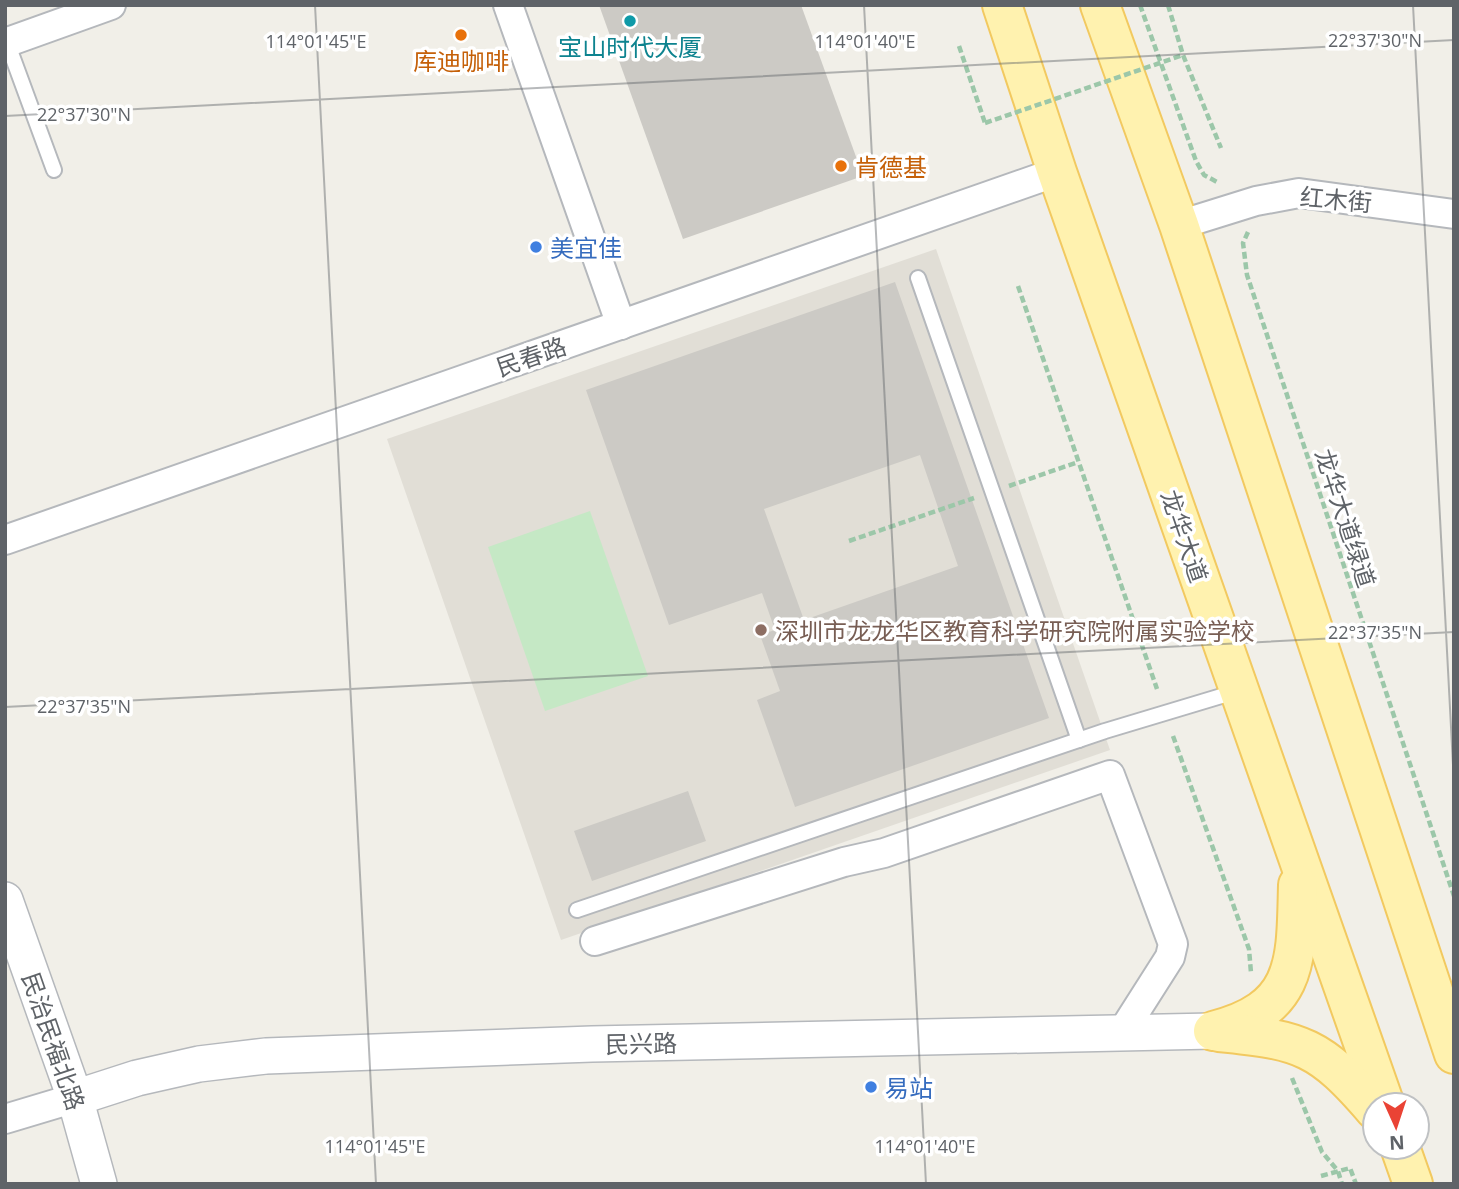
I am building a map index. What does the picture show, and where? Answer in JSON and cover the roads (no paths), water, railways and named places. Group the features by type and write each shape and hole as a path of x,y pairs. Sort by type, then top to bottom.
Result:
{"main road":[{"name":"龙华大道","path":"1002,5 1057,172 1380,1091"},
{"path":"1100,5 1179,225 1454,1054"},
{"path":"1213,1031 1235,1026 1259,1012 1284,985 1296,956 1299,863"},
{"path":"1406,913 1429,950 1454,973"},
{"path":"1213,1031 1261,1036 1310,1050 1335,1066 1361,1095"},
{"path":"1405,1161 1413,1184"}],"street":[{"path":"6,42 111,5"},
{"path":"508,5 621,325"},
{"name":"民春路","path":"5,540 1057,172"},
{"name":"红木街","path":"1179,225 1256,201 1299,193 1454,214"},
{"path":"595,941 844,862 884,853 1110,775 1173,944 1170,957 1121,1034"},
{"name":"民治民福北路","path":"5,900 75,1098 99,1184"},
{"name":"民兴路","path":"75,1098 149,1075 199,1064 266,1056 592,1044 1213,1031"},
{"path":"5,1119 75,1098"}],"lane":[{"path":"6,42 54,170"},
{"path":"918,278 1079,740"},
{"path":"577,910 1079,740 1239,691"}],"place":[{"name":"宝山时代大厦","path":"630,21"},
{"name":"库迪咖啡","path":"461,35"},
{"name":"肯德基","path":"841,166"},
{"name":"美宜佳","path":"536,247"},
{"name":"深圳市龙龙华区教育科学研究院附属实验学校","path":"761,630"},
{"name":"易站","path":"871,1087"}]}
